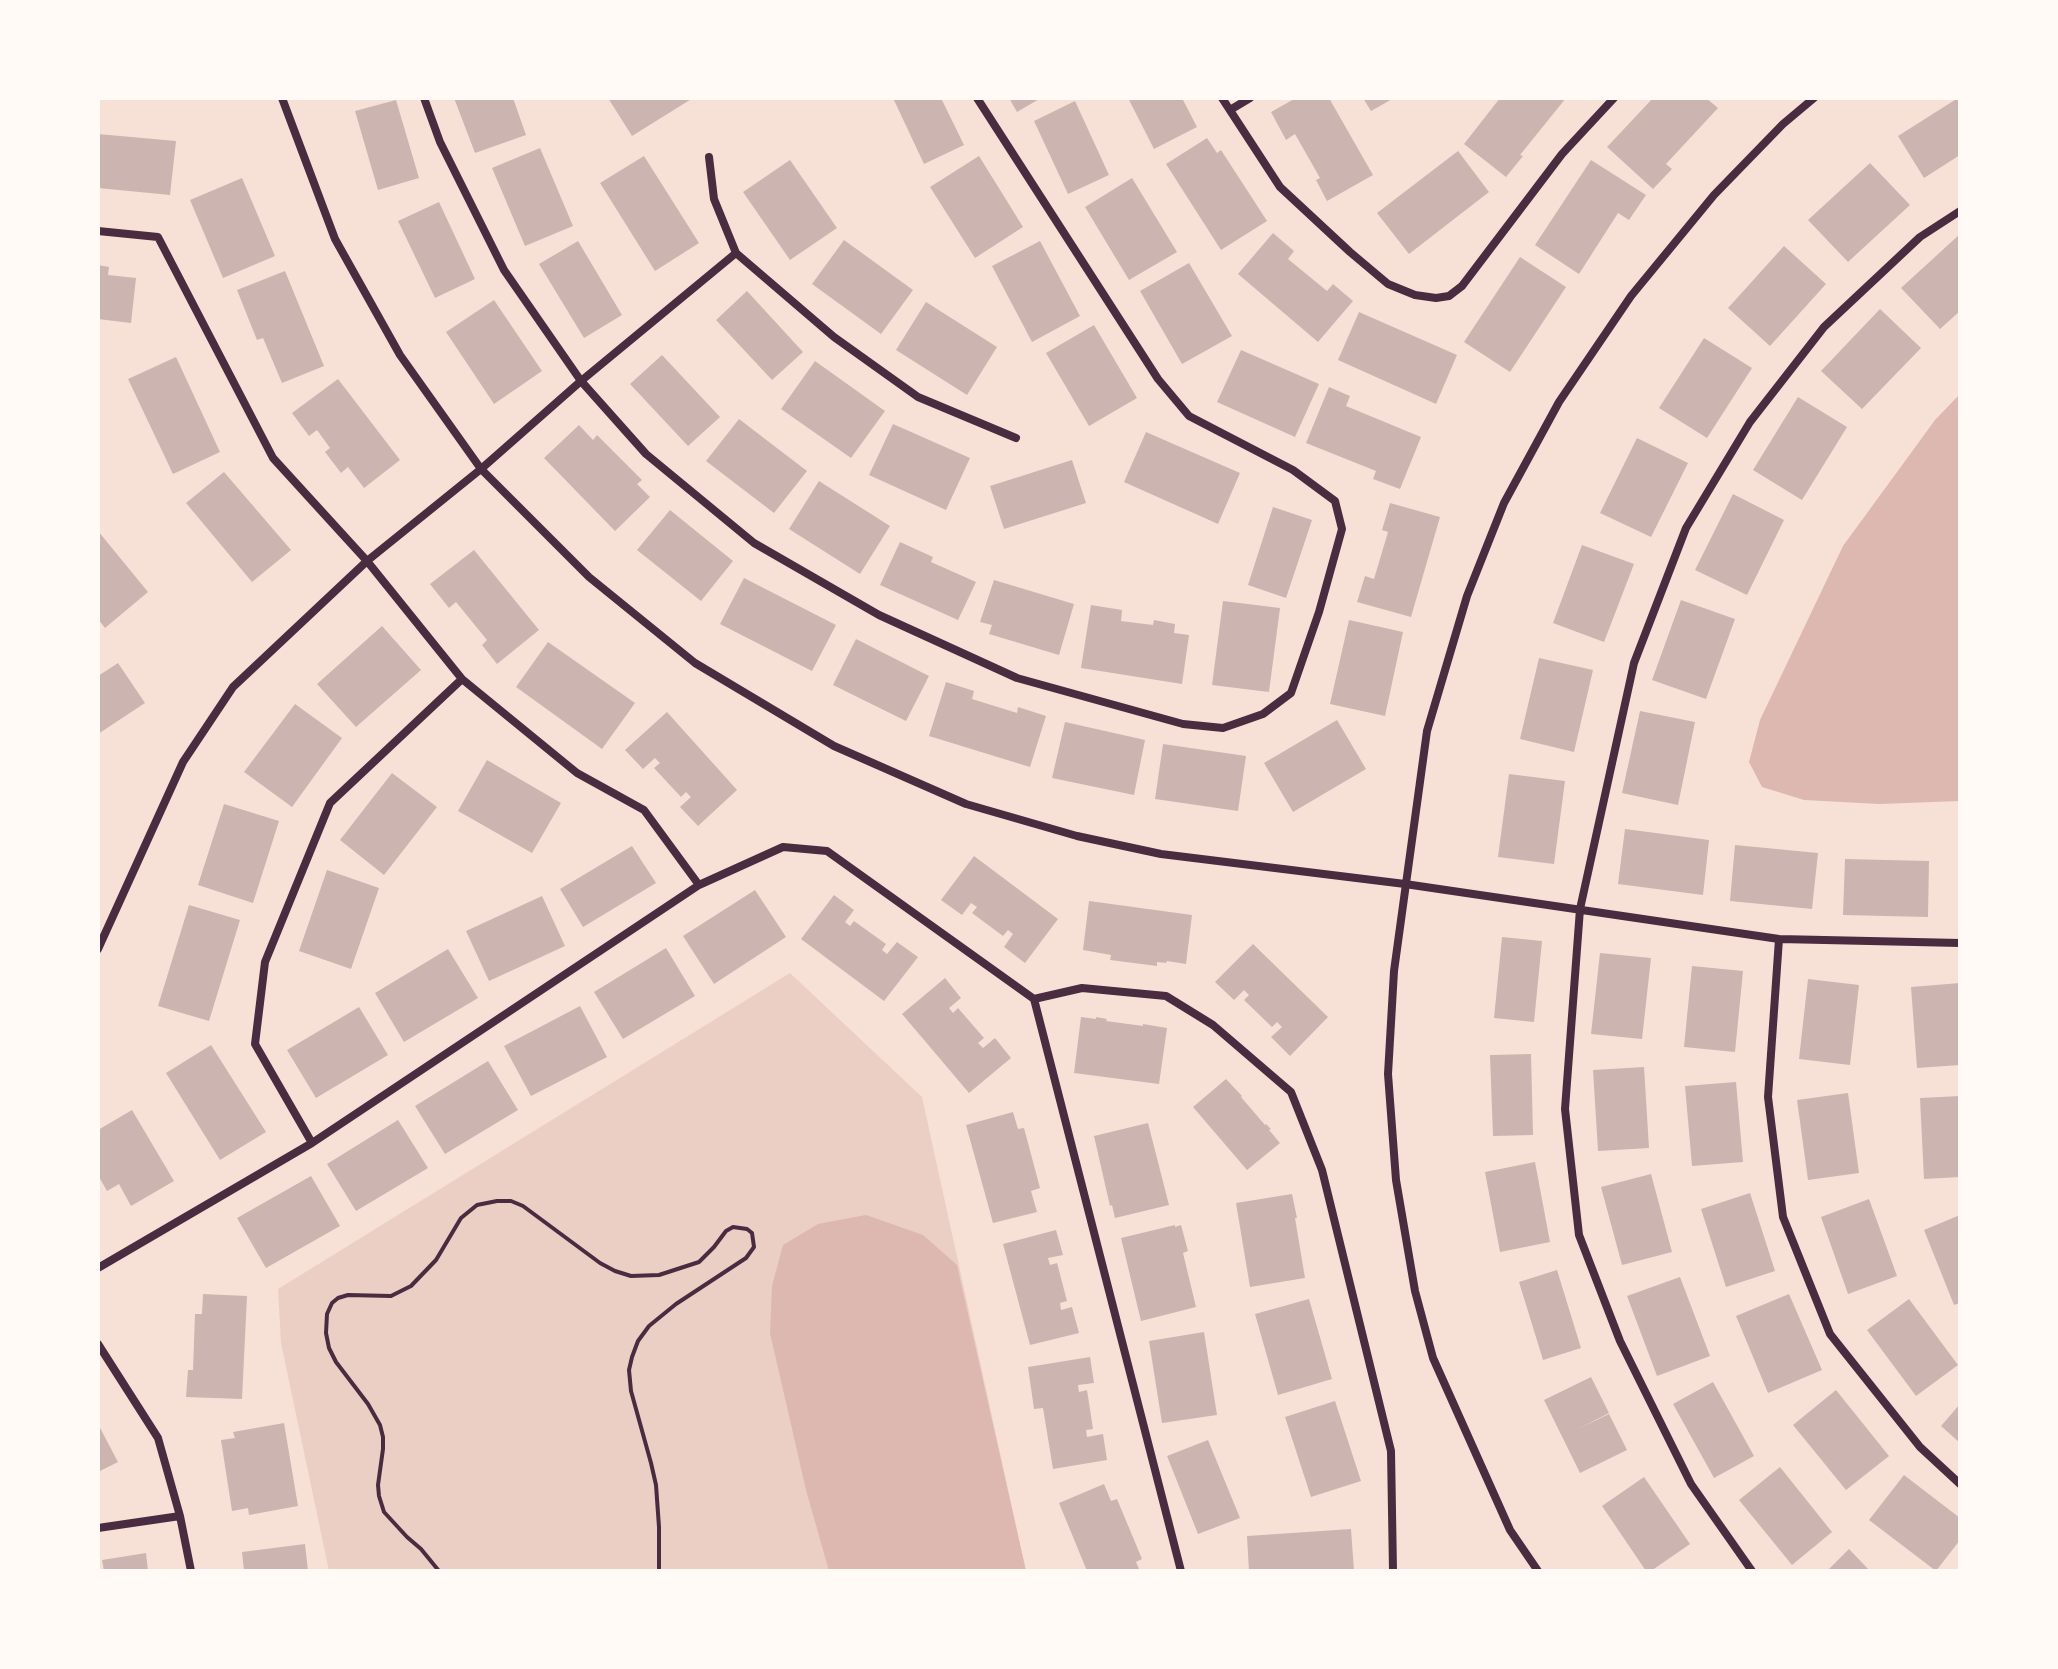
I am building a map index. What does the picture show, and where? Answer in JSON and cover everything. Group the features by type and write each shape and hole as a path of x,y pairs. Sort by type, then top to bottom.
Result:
{"street":[{"path":"282,98 335,239 400,355 481,469 589,577 695,663 834,746 966,804 1077,836 1161,854 1405,884 1779,939 1960,943"},
{"path":"424,98 440,142 504,270 581,381 646,454 754,543 879,615 1017,678 1183,724 1223,728 1263,714 1291,693 1319,612 1342,529 1335,501 1293,470 1189,416 1158,379 977,98"},
{"path":"1222,98 1280,187 1388,284 1415,295 1436,298 1449,296 1462,286 1562,154 1614,98"},
{"path":"1230,110 1250,98"},
{"path":"1538,1571 1510,1530 1433,1358 1415,1291 1396,1180 1388,1074 1394,971 1427,731 1467,596 1504,503 1559,402 1631,296 1714,195 1783,124 1814,98"},
{"path":"709,157 714,199 736,253 834,337 918,397 1016,438"},
{"path":"1752,1571 1691,1484 1620,1341 1579,1235 1565,1109 1580,909 1634,663 1686,528 1750,422 1824,327 1920,237 1960,211"},
{"path":"98,231 158,237 273,458 367,561 462,679 577,773 644,810 699,885"},
{"path":"98,949 101,932 183,762 233,687 367,561 481,469 581,381 736,253"},
{"path":"312,1143 255,1044 265,962 330,803 462,679"},
{"path":"98,1268 312,1143 699,885 783,847 827,851 1034,999 1181,1571"},
{"path":"1779,939 1768,1097 1783,1217 1830,1334 1920,1447 1960,1484"},
{"path":"1034,999 1082,988 1166,996 1213,1025 1291,1092 1322,1170 1391,1451 1393,1571"},
{"path":"98,1344 158,1438 180,1516 191,1571"},
{"path":"98,1528 180,1516"}],"path":[{"path":"439,1571 384,1512 378,1485 383,1449 380,1425 329,1348 327,1314 338,1298 348,1295 391,1296 411,1286 436,1260 461,1218 477,1205 511,1201 523,1206 600,1263 631,1276 659,1275 699,1262 733,1227 752,1233 754,1247 746,1258 676,1304 649,1326 638,1341 632,1357 629,1370 631,1391 656,1485 659,1571"}],"shaded area":[{"path":"1960,394 1960,801 1879,804 1804,800 1762,787 1749,762 1760,720 1843,546 1935,420"},
{"path":"790,973 922,1097 1026,1571 329,1571 281,1343 278,1289"},
{"path":"866,1215 923,1235 957,1265 1026,1571 829,1571 806,1490 770,1333 772,1286 783,1245 818,1224"}],"building":[{"path":"454,98 513,98 526,135 475,153"},
{"path":"608,98 693,98 632,136"},
{"path":"893,98 941,98 964,145 924,164"},
{"path":"1009,98 1041,98 1017,112"},
{"path":"1128,98 1182,98 1197,127 1154,149"},
{"path":"1296,98 1329,98 1373,175 1327,201 1316,180 1320,178 1295,134 1286,140 1271,112"},
{"path":"1363,98 1394,98 1371,111"},
{"path":"1500,98 1566,98 1506,177 1464,144"},
{"path":"1653,98 1706,98 1718,108 1666,164 1672,169 1653,189 1607,147"},
{"path":"1958,98 1960,155 1924,178 1898,136"},
{"path":"396,100 419,178 378,190 355,111"},
{"path":"1075,101 1109,175 1068,194 1034,121"},
{"path":"98,134 176,141 170,195 98,188"},
{"path":"1207,138 1217,153 1221,150 1267,221 1221,250 1166,164"},
{"path":"540,148 573,226 525,246 492,168"},
{"path":"1458,151 1489,192 1409,254 1377,213"},
{"path":"644,156 699,243 655,271 600,183"},
{"path":"979,156 1023,227 975,258 930,187"},
{"path":"790,160 837,228 790,260 743,192"},
{"path":"1591,160 1646,195 1629,220 1618,213 1579,274 1535,245"},
{"path":"1870,163 1910,205 1848,262 1808,220"},
{"path":"242,178 275,256 223,278 190,200"},
{"path":"1132,178 1177,252 1129,280 1085,207"},
{"path":"439,202 475,279 435,298 398,221"},
{"path":"1273,233 1294,251 1288,259 1327,291 1333,284 1353,301 1318,342 1238,274"},
{"path":"1960,234 1960,311 1940,329 1901,288"},
{"path":"844,240 913,290 881,334 812,284"},
{"path":"578,241 622,315 584,338 539,264"},
{"path":"1040,241 1080,316 1032,342 992,266"},
{"path":"1784,246 1826,284 1770,346 1728,308"},
{"path":"1520,257 1566,287 1510,372 1464,342"},
{"path":"1189,263 1232,336 1182,364 1140,291"},
{"path":"98,265 109,267 108,275 136,278 131,323 98,319"},
{"path":"285,271 324,366 282,383 263,338 257,340 237,290"},
{"path":"747,291 803,352 772,380 716,320"},
{"path":"494,300 542,371 494,404 446,332"},
{"path":"926,302 997,347 967,395 896,350"},
{"path":"1880,309 1921,348 1862,409 1821,371"},
{"path":"1359,312 1457,355 1436,404 1338,360"},
{"path":"1094,325 1137,398 1089,426 1046,353"},
{"path":"1704,338 1752,368 1707,438 1659,408"},
{"path":"1241,350 1319,384 1295,437 1217,402"},
{"path":"662,355 720,417 688,446 630,384"},
{"path":"176,357 220,452 173,474 128,379"},
{"path":"815,361 885,411 851,458 781,409"},
{"path":"338,379 400,460 364,488 348,467 341,473 325,452 330,448 317,430 309,436 292,413"},
{"path":"1329,387 1350,396 1346,406 1421,437 1400,489 1373,479 1376,471 1306,443"},
{"path":"1798,397 1847,427 1802,500 1753,470"},
{"path":"739,419 807,471 774,513 706,461"},
{"path":"893,424 970,458 946,510 869,475"},
{"path":"579,425 593,440 597,435 642,480 637,484 650,497 615,531 544,458"},
{"path":"1146,432 1240,473 1218,524 1124,482"},
{"path":"1637,438 1688,463 1651,537 1600,513"},
{"path":"1072,460 1086,503 1004,529 990,486"},
{"path":"224,472 291,550 252,582 186,503"},
{"path":"819,481 890,526 860,574 789,529"},
{"path":"1733,494 1784,520 1747,595 1695,570"},
{"path":"1390,503 1440,517 1411,617 1357,602 1365,576 1374,579 1388,532 1382,530"},
{"path":"1273,507 1312,520 1286,598 1248,585"},
{"path":"670,510 733,561 701,601 637,550"},
{"path":"98,531 148,592 105,628 98,619"},
{"path":"900,542 933,557 931,562 976,582 958,620 880,585"},
{"path":"1582,545 1634,564 1604,642 1553,623"},
{"path":"474,550 539,630 497,664 482,645 487,640 456,602 449,608 430,584"},
{"path":"744,578 836,625 812,671 720,624"},
{"path":"994,580 1074,604 1059,655 989,634 992,625 980,622"},
{"path":"1681,600 1735,619 1706,699 1652,680"},
{"path":"1223,601 1280,608 1269,692 1212,685"},
{"path":"1091,605 1122,610 1121,621 1153,625 1154,620 1175,624 1174,633 1189,635 1182,684 1081,668"},
{"path":"1349,620 1403,632 1385,716 1330,704"},
{"path":"382,626 421,670 356,727 317,684"},
{"path":"856,639 929,676 906,721 833,685"},
{"path":"548,642 635,703 602,749 516,687"},
{"path":"1539,658 1593,670 1574,752 1520,739"},
{"path":"118,663 145,703 98,734 98,676"},
{"path":"946,682 974,691 972,699 1017,713 1018,707 1046,716 1030,767 929,736"},
{"path":"295,704 342,738 292,807 244,772"},
{"path":"1640,711 1695,722 1678,805 1622,793"},
{"path":"667,712 737,790 698,826 680,807 691,797 686,792 681,797 654,768 660,763 655,758 643,769 625,750"},
{"path":"1337,720 1366,769 1293,812 1264,763"},
{"path":"1065,722 1145,740 1134,795 1052,778"},
{"path":"1163,744 1246,756 1238,811 1155,799"},
{"path":"487,760 561,803 532,853 458,811"},
{"path":"392,773 437,807 384,875 340,840"},
{"path":"1509,774 1565,781 1554,864 1498,857"},
{"path":"224,804 279,821 253,903 198,885"},
{"path":"1625,829 1709,840 1703,895 1618,884"},
{"path":"1735,845 1818,853 1812,909 1730,901"},
{"path":"632,846 656,883 583,927 560,889"},
{"path":"974,856 1058,919 1025,963 1004,947 1013,934 1008,930 1003,936 972,913 977,907 971,903 962,915 941,900"},
{"path":"1845,859 1929,861 1928,917 1843,915"},
{"path":"327,870 379,888 351,969 299,951"},
{"path":"755,890 786,937 714,984 683,936"},
{"path":"834,895 854,910 845,922 850,926 854,921 886,944 882,950 887,954 897,942 918,957 884,1001 801,939"},
{"path":"542,896 565,946 489,981 466,931"},
{"path":"1089,901 1192,915 1186,964 1167,961 1157,962 1157,966 1110,960 1111,955 1083,950"},
{"path":"189,905 240,920 209,1021 158,1006"},
{"path":"1502,937 1542,941 1534,1022 1494,1018"},
{"path":"1253,944 1328,1017 1290,1056 1271,1037 1282,1027 1277,1022 1272,1027 1244,1000 1249,995 1244,990 1234,1000 1215,982"},
{"path":"666,948 695,996 623,1039 594,992"},
{"path":"448,949 478,998 404,1042 375,993"},
{"path":"1600,953 1651,958 1642,1039 1591,1034"},
{"path":"1692,966 1743,971 1735,1052 1684,1047"},
{"path":"945,978 961,998 949,1008 953,1013 958,1008 984,1038 978,1043 983,1048 995,1038 1011,1058 969,1093 902,1014"},
{"path":"1808,979 1859,985 1850,1065 1799,1059"},
{"path":"1960,983 1960,1065 1917,1068 1911,987"},
{"path":"580,1006 607,1057 531,1096 504,1046"},
{"path":"359,1007 388,1055 316,1098 287,1050"},
{"path":"1081,1017 1167,1028 1159,1084 1074,1073"},
{"path":"211,1045 266,1132 220,1160 166,1073"},
{"path":"1531,1054 1533,1135 1493,1136 1490,1055"},
{"path":"488,1061 518,1110 445,1154 415,1106"},
{"path":"1644,1067 1649,1148 1598,1151 1593,1070"},
{"path":"1226,1079 1280,1143 1247,1170 1193,1107"},
{"path":"1736,1082 1743,1162 1692,1166 1685,1086"},
{"path":"1848,1093 1859,1173 1808,1180 1797,1100"},
{"path":"1960,1096 1960,1177 1924,1179 1920,1098"},
{"path":"132,1110 174,1181 131,1206 119,1184 107,1191 98,1175 98,1130"},
{"path":"1013,1112 1018,1129 1024,1128 1040,1188 1031,1191 1037,1212 993,1223 966,1125"},
{"path":"398,1120 428,1168 356,1211 327,1164"},
{"path":"1148,1123 1169,1205 1115,1218 1094,1136"},
{"path":"1535,1162 1550,1242 1500,1252 1485,1172"},
{"path":"1651,1174 1672,1252 1622,1265 1601,1187"},
{"path":"311,1176 340,1226 266,1268 237,1218"},
{"path":"1750,1193 1775,1271 1726,1287 1701,1209"},
{"path":"1292,1194 1305,1278 1250,1287 1236,1203"},
{"path":"1869,1199 1897,1276 1848,1294 1821,1217"},
{"path":"1960,1215 1960,1303 1954,1305 1924,1230"},
{"path":"1181,1225 1188,1251 1183,1253 1196,1307 1141,1321 1121,1238"},
{"path":"1056,1230 1063,1255 1048,1258 1050,1265 1057,1263 1067,1301 1060,1303 1061,1310 1072,1307 1079,1333 1030,1345 1003,1244"},
{"path":"1557,1270 1581,1348 1543,1360 1519,1282"},
{"path":"1680,1277 1710,1356 1657,1376 1627,1296"},
{"path":"203,1294 247,1296 242,1399 186,1397 188,1370 193,1370 195,1314 202,1314"},
{"path":"1789,1294 1822,1370 1768,1393 1736,1316"},
{"path":"1309,1299 1332,1379 1278,1395 1255,1314"},
{"path":"1909,1299 1958,1365 1916,1396 1867,1330"},
{"path":"1204,1332 1217,1415 1162,1423 1149,1341"},
{"path":"1090,1357 1094,1383 1078,1385 1079,1392 1087,1390 1093,1429 1086,1430 1087,1437 1103,1434 1107,1460 1053,1469 1043,1408 1034,1409 1028,1367"},
{"path":"1591,1377 1609,1413 1578,1429 1609,1414 1627,1450 1580,1473 1544,1400"},
{"path":"1713,1382 1754,1456 1714,1478 1673,1404"},
{"path":"1836,1390 1889,1456 1846,1490 1793,1425"},
{"path":"1335,1401 1361,1481 1311,1497 1285,1417"},
{"path":"1960,1404 1960,1443 1941,1426"},
{"path":"284,1423 298,1506 249,1515 248,1508 232,1511 221,1440 235,1438 233,1432"},
{"path":"98,1424 118,1462 98,1472"},
{"path":"1208,1440 1240,1518 1198,1534 1167,1456"},
{"path":"1780,1467 1832,1532 1792,1565 1739,1500"},
{"path":"1904,1475 1960,1518 1960,1540 1936,1571 1869,1520"},
{"path":"1644,1477 1690,1544 1651,1571 1646,1571 1602,1506"},
{"path":"1104,1484 1111,1501 1117,1499 1142,1559 1136,1562 1140,1571 1087,1571 1059,1503"},
{"path":"1351,1529 1354,1571 1249,1571 1247,1536"},
{"path":"305,1544 308,1571 244,1571 242,1552"},
{"path":"1849,1549 1870,1571 1827,1571"},
{"path":"146,1553 148,1571 104,1571 102,1560"}]}
